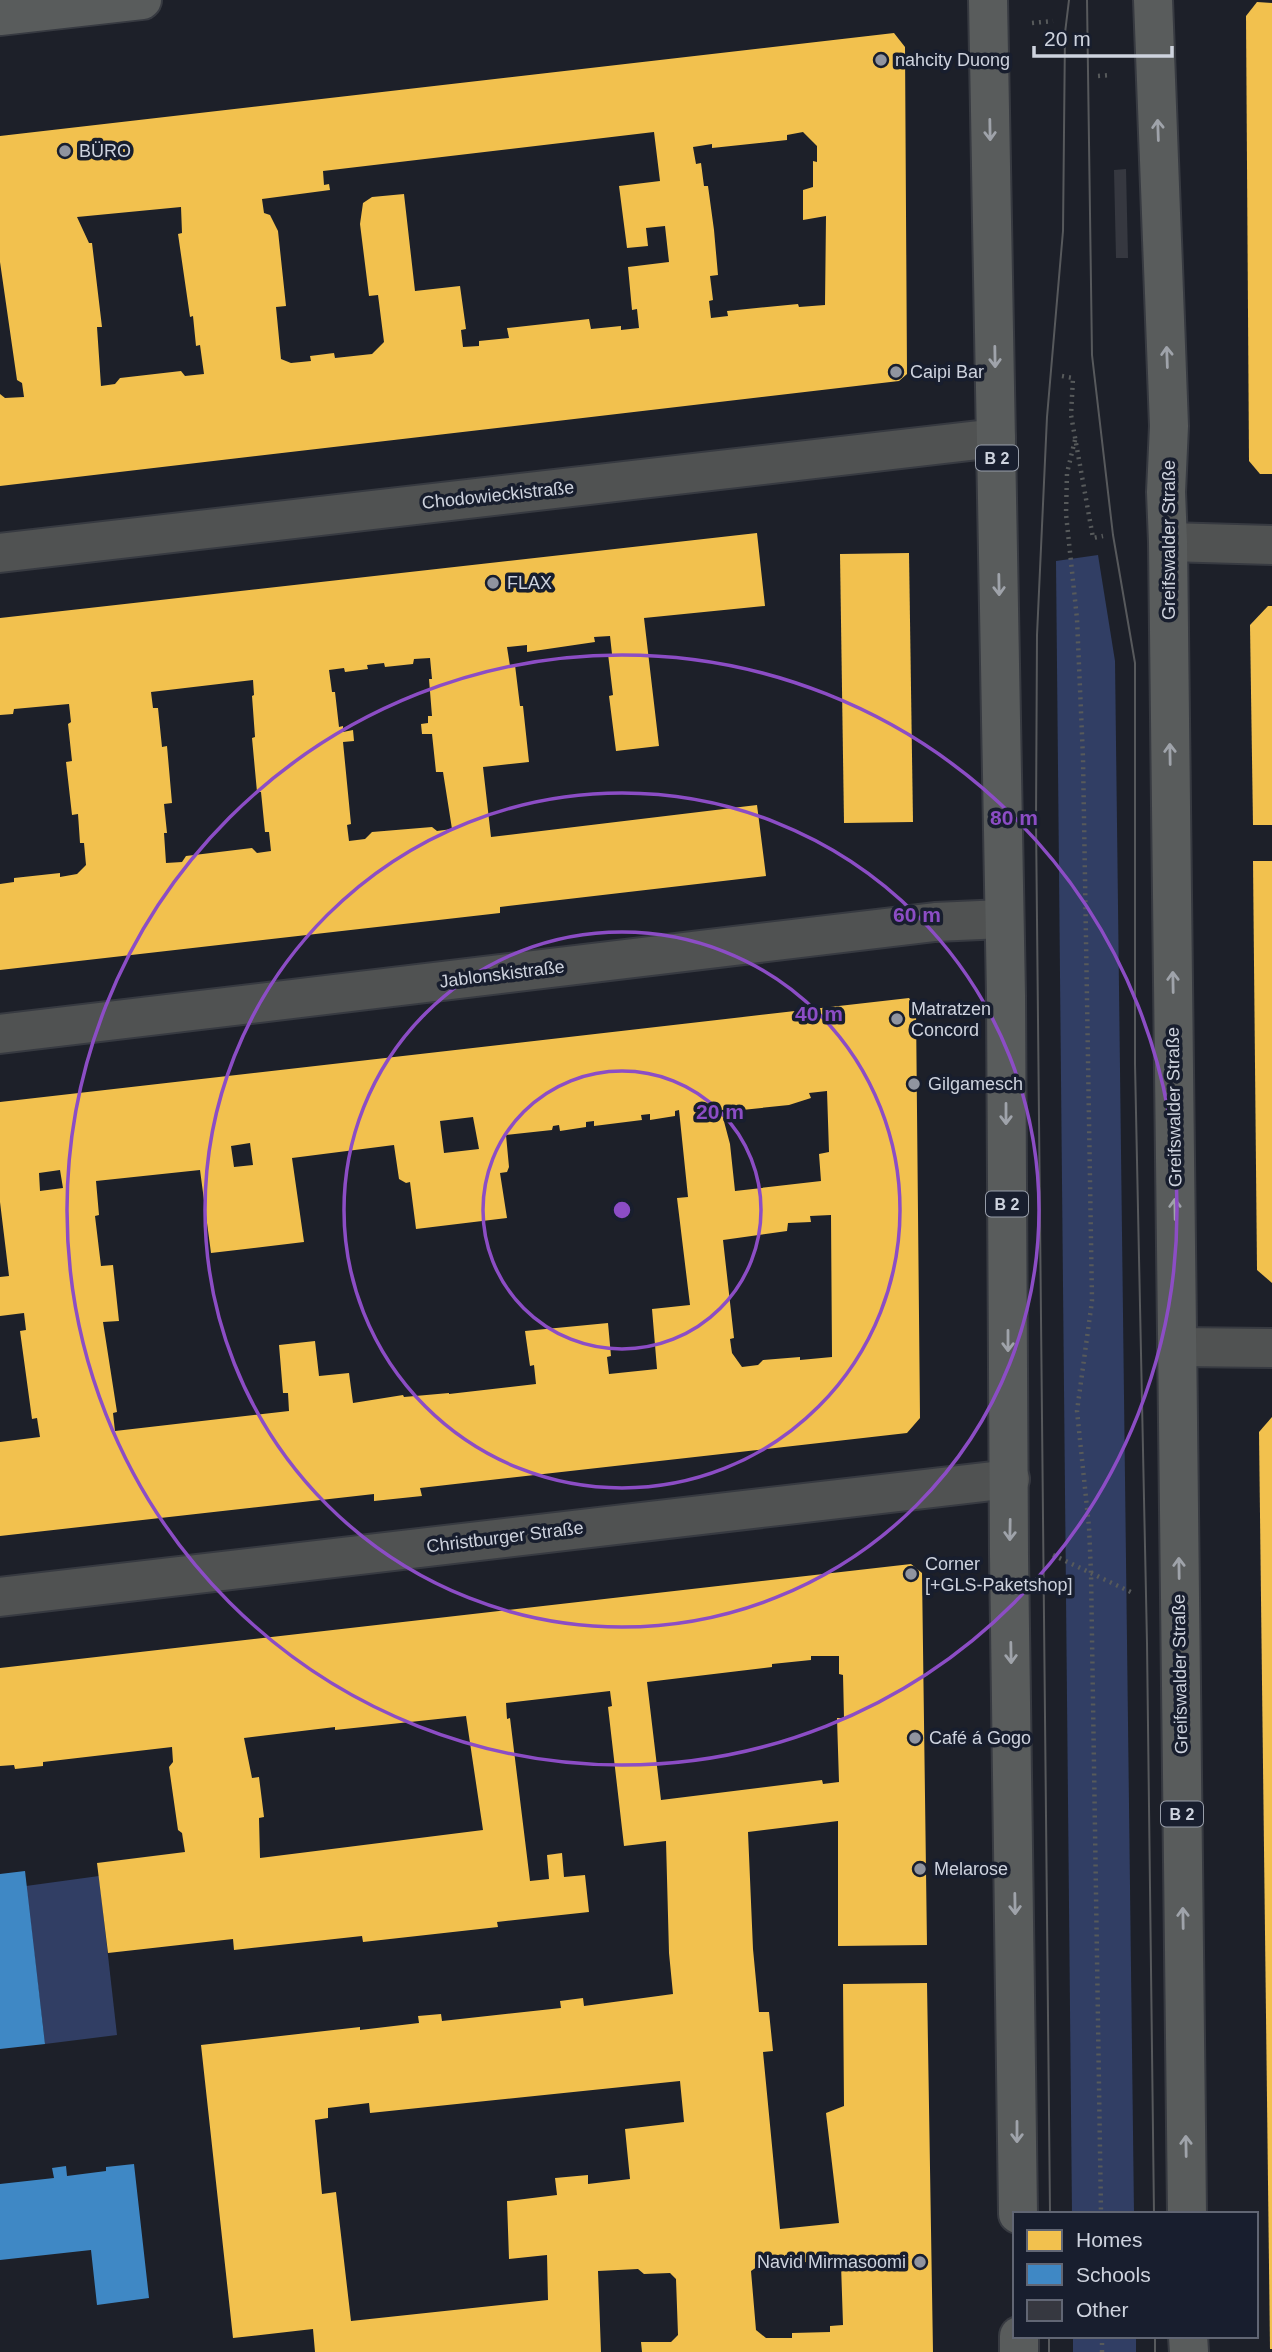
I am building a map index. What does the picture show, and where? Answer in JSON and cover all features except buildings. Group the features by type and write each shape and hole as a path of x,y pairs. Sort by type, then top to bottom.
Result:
{"main road":[{"path":"0,16 142,0"},
{"name":"B 2","path":"988,0 1003,919 1018,2212"},
{"name":"Greifswalder Straße","path":"1153,0 1169,426 1166,492 1187,2212"}],"street":[{"name":"Chodowieckistraße","path":"0,553 996,438"},
{"path":"1168,542 1272,545"},
{"name":"Jablonskistraße","path":"0,1034 926,923 1003,919"},
{"path":"1177,1347 1272,1348"},
{"name":"Christburger Straße","path":"0,1597 1010,1479"}],"path":[{"path":"1062,376 1073,378 1071,415 1093,538 1103,536"},
{"path":"1075,440 1067,473 1066,514 1077,619 1083,758 1092,1301 1077,1411 1091,1573 1101,2212"},
{"path":"1052,1555 1135,1594"}],"shaded area":[{"path":"1098,555 1115,661 1134,2212 1072,2212 1056,561"},
{"path":"99,1876 117,2035 45,2044 26,1886"},
{"path":"1073,2338 1136,2338 1136,2352 1073,2352"}],"tram line":[{"path":"1050,2212 1036,820 1037,635 1047,417 1063,231 1065,33 1069,0"},
{"path":"1087,0 1092,355 1113,535 1135,663 1135,1064 1147,1643 1154,2212"},
{"path":"1049,2338 1049,2352"},
{"path":"1155,2338 1155,2352"}],"place":[{"name":"nahcity Duong","path":"881,60"},
{"name":"BÜRO","path":"65,151"},
{"name":"Caipi Bar","path":"896,372"},
{"name":"FLAX","path":"493,583"},
{"name":"Matratzen Concord","path":"897,1019"},
{"name":"Gilgamesch","path":"914,1084"},
{"name":"Corner [+GLS-Paketshop]","path":"911,1574"},
{"name":"Café á Gogo","path":"915,1738"},
{"name":"Melarose","path":"920,1869"},
{"name":"Navid Mirmasoomi","path":"920,2262"}]}
